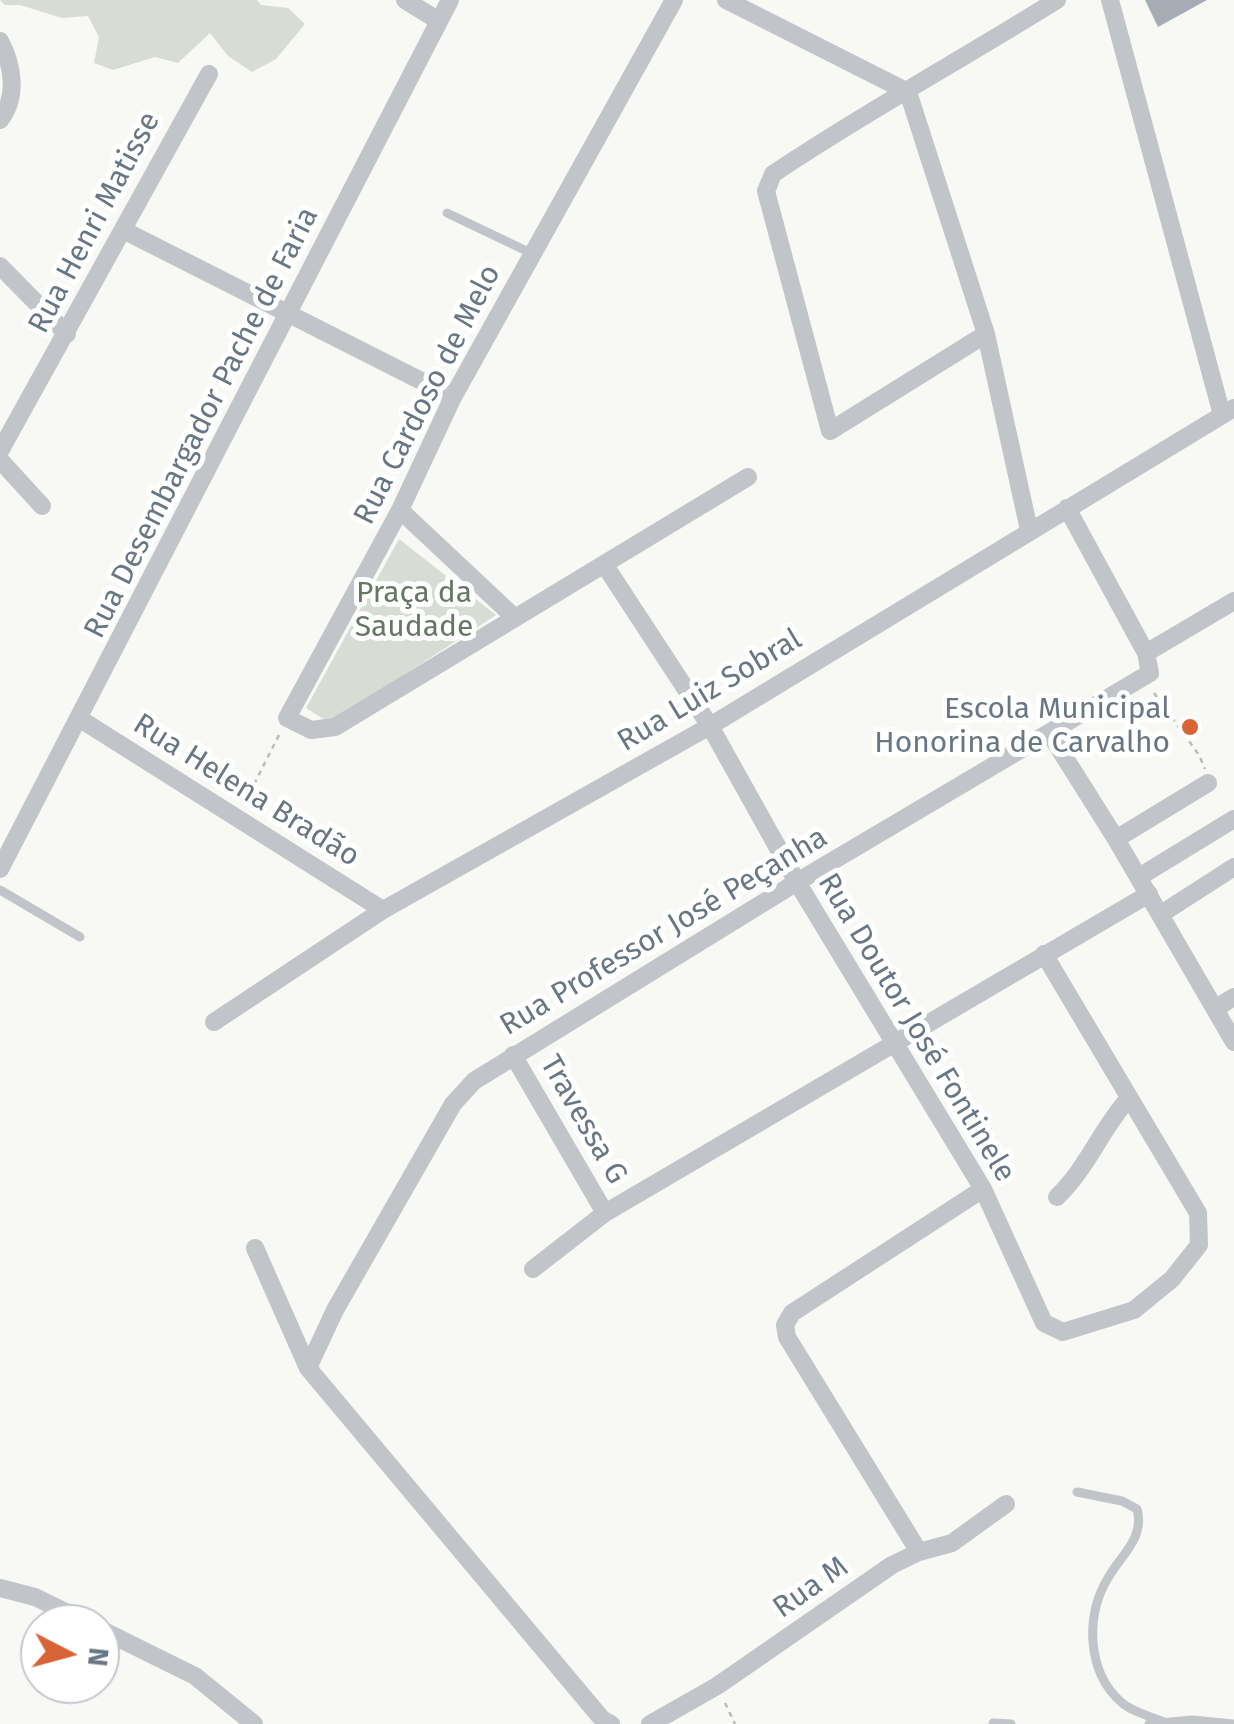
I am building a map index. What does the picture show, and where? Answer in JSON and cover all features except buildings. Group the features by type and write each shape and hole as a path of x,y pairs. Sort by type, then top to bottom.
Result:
{"street":[{"path":"405,0 439,20"},
{"name":"Rua Desembargador Pache de Faria","path":"0,869 450,0"},
{"name":"Rua Cardoso de Melo","path":"288,718 400,510 453,396 674,0"},
{"path":"726,0 908,92 986,334 1029,530"},
{"path":"986,334 830,431 766,192 773,174 851,122 908,92 1057,0"},
{"path":"1110,0 1228,411"},
{"path":"0,41 14,78 6,112 0,120"},
{"name":"Rua Henri Matisse","path":"0,451 209,74"},
{"path":"123,230 453,396"},
{"path":"0,266 68,334"},
{"name":"Rua Luiz Sobral","path":"214,1022 384,910 710,726 1228,411"},
{"path":"0,460 42,506"},
{"path":"288,718 311,730 335,727 748,476"},
{"path":"1067,508 1146,653 1150,673 1144,680"},
{"path":"400,510 513,616"},
{"name":"Rua Doutor José Fontinele","path":"604,564 710,726 797,882 983,1189 1044,1323 1063,1332 1134,1310 1172,1279 1198,1245 1198,1213 1129,1098"},
{"path":"1146,653 1234,600"},
{"name":"Rua Professor José Peçanha","path":"308,1368 335,1310 453,1104 474,1081 797,882 1144,680"},
{"name":"Rua Helena Bradão","path":"80,719 384,910"},
{"path":"1050,734 1139,877 1234,1042"},
{"path":"1116,839 1208,784"},
{"path":"1139,877 1234,819"},
{"path":"1161,914 1234,867"},
{"path":"533,1269 605,1213 1149,894"},
{"path":"1044,954 1129,1098 1108,1122 1095,1152 1078,1176 1057,1197"},
{"path":"1216,1008 1234,997"},
{"name":"Travessa G","path":"513,1055 605,1213"},
{"path":"919,1552 787,1338 786,1325 792,1313 983,1189"},
{"path":"255,1248 308,1368 602,1719 611,1724"},
{"name":"Rua M","path":"650,1724 717,1686 892,1565 952,1543 1006,1504"},
{"path":"0,1588 50,1604"},
{"path":"120,1639 194,1676 254,1724"}],"lane":[{"path":"447,213 532,254"},
{"path":"0,890 80,937"},
{"path":"1076,1492 1122,1501 1137,1509 1138,1533 1106,1580 1093,1610 1094,1648 1104,1683 1124,1705 1164,1722"},
{"path":"993,1722 1011,1724"},
{"path":"1148,1724 1232,1724"}],"path":[{"path":"1144,680 1199,756 1208,784"},
{"path":"237,818 288,718"},
{"path":"717,1686 735,1724"}],"green space":[{"path":"0,0 257,0 261,5 288,8 305,24 276,59 252,72 228,56 210,33 178,63 155,57 113,70 94,63 99,37 88,16 62,18 20,5 5,5"},
{"name":"Praça da Saudade","path":"399,539 496,615 330,723 306,708"}],"place":[{"name":"Escola Municipal Honorina de Carvalho","path":"1190,727"}]}
